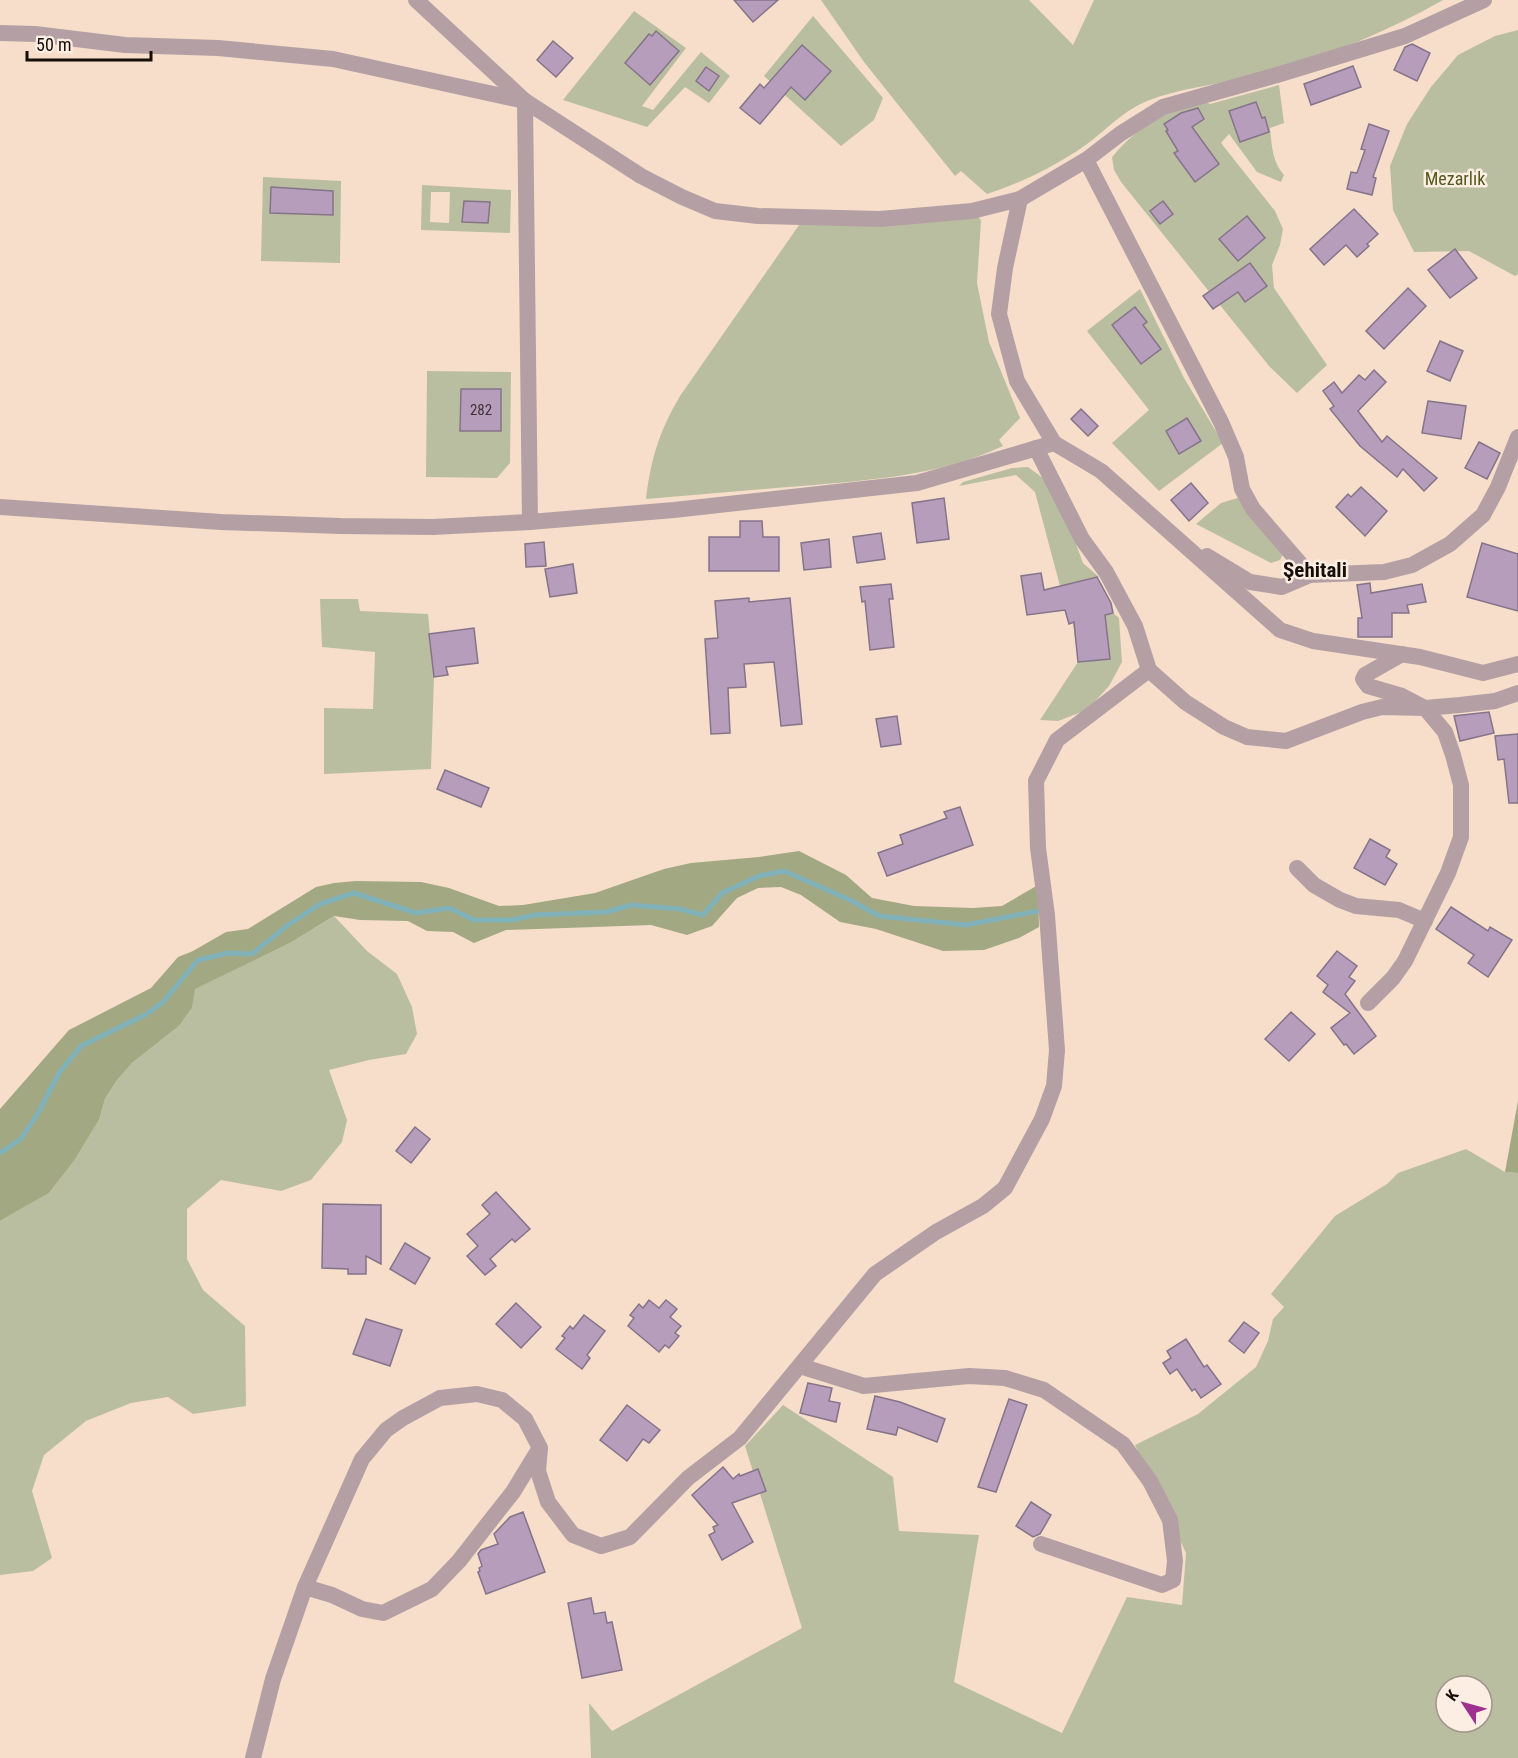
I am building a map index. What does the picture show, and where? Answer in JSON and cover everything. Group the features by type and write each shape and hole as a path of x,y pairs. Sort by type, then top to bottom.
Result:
{"street":[{"path":"416,0 525,101 641,176 682,197 715,211 758,216 880,219 972,211 1020,199 1086,160 1119,134 1163,107 1405,36 1484,0"},
{"path":"0,33 35,34 125,45 218,48 333,59 525,101"},
{"path":"525,101 530,522"},
{"path":"1086,160 1221,422 1236,457 1242,489 1253,509 1311,575"},
{"path":"1020,199 1005,268 999,314 1017,381 1054,443 1101,471 1280,630 1313,641 1402,654 1483,673 1518,664"},
{"path":"1173,536 1250,582 1282,587 1311,575 1384,572 1412,565 1450,544 1484,515 1518,437"},
{"path":"0,507 221,522 340,526 433,527 530,522 674,510 917,483 1054,443"},
{"path":"1036,448 1083,539 1106,572 1135,626 1149,670 1185,702 1224,727 1247,737 1286,741 1362,712 1382,707 1425,708 1495,701 1518,693"},
{"path":"1368,1003 1400,969 1448,873 1461,837 1461,785 1445,732 1425,708 1402,696 1368,686 1363,679 1365,675 1402,654"},
{"path":"253,1758 273,1679 305,1587 362,1459 386,1430 440,1398 477,1394 502,1400 525,1419 540,1448 538,1471 548,1502 573,1534 601,1546 630,1537 688,1478 740,1438 874,1274 936,1232 983,1206 1005,1188 1042,1119 1054,1086 1057,1050 1047,915 1038,848 1036,781 1057,740 1149,670"},
{"path":"1297,868 1314,885 1340,900 1356,906 1399,910 1425,921"},
{"path":"800,1366 864,1386 969,1376 1005,1378 1044,1389 1123,1444 1150,1481 1170,1521 1175,1561 1173,1580 1162,1585 1041,1544"},
{"path":"305,1587 332,1595 362,1609 383,1613 432,1589 459,1561 494,1517 513,1492 540,1448"}],"green space":[{"path":"821,0 1029,0 1073,45 1094,0 1443,0 1397,24 1324,55 1236,80 1185,90 1147,101 1128,111 1066,158 1022,181 987,194 961,171 955,176 864,62"},
{"path":"634,11 686,48 642,106 653,110 701,52 730,76 709,103 685,87 647,127 563,100"},
{"path":"813,16 883,98 874,120 841,146 764,76"},
{"name":"Mezarlık","path":"1518,30 1518,274 1515,276 1469,251 1414,252 1393,210 1390,166 1407,124 1431,87 1458,55 1495,36"},
{"path":"1279,85 1284,123 1270,128 1275,159 1284,175 1281,182 1257,172 1229,134 1221,143 1275,211 1283,229 1280,245 1272,265 1274,288 1327,365 1297,393 1269,366 1121,182 1114,170 1112,157 1142,129 1176,110 1202,100 1210,104"},
{"path":"263,177 341,181 340,263 261,261"},
{"path":"422,185 511,190 510,233 421,230","holes":["431,192 450,192 449,223 430,222"]},
{"path":"974,208 981,221 977,283 989,342 1020,418 999,440 1003,446 955,464 904,475 646,499 657,446 680,396 806,215"},
{"path":"1140,289 1184,378 1223,443 1159,491 1112,443 1149,410 1087,331"},
{"path":"427,371 511,372 510,463 497,478 426,477"},
{"path":"1028,467 1043,478 1066,517 1083,563 1099,577 1060,586 1035,492 1016,475 959,486 963,482 1012,468"},
{"path":"1241,497 1283,554 1280,560 1271,563 1196,524 1221,503"},
{"path":"320,599 358,599 360,611 428,614 434,677 431,769 324,774 324,708 373,709 375,652 322,647"},
{"path":"1113,613 1119,618 1122,662 1109,686 1087,710 1058,721 1040,720 1078,662 1073,623"},
{"path":"799,851 846,875 872,898 914,906 973,908 1002,906 1038,885 1039,927 1019,938 984,950 943,951 876,929 840,922 801,895 781,887 758,888 737,898 712,926 687,935 651,925 506,930 474,943 453,932 427,931 408,921 360,920 334,916 290,943 195,989 192,1008 179,1026 132,1063 117,1080 105,1099 99,1120 74,1161 49,1193 0,1221 0,1109 69,1030 151,988 178,957 226,932 248,929 316,887 356,881 421,882 449,888 499,906 523,905 595,893 664,869 691,863"},
{"path":"334,916 367,951 397,974 412,1007 417,1034 406,1054 329,1070 347,1120 342,1142 311,1180 281,1191 221,1180 187,1209 187,1259 203,1290 245,1326 246,1406 193,1414 168,1397 131,1403 86,1421 44,1455 32,1491 52,1558 33,1571 0,1575 0,1221 49,1193 74,1161 99,1120 105,1099 117,1080 132,1063 179,1026 192,1008 194,989 290,943"},
{"path":"1518,1101 1518,1173 1505,1172"},
{"path":"1466,1149 1505,1172 1518,1173 1518,1758 591,1758 589,1703 612,1731 802,1628 745,1446 783,1405 893,1477 899,1531 979,1535 954,1682 1062,1733 1127,1597 1182,1605 1186,1553 1135,1445 1198,1414 1256,1367 1268,1341 1273,1319 1284,1307 1271,1294 1335,1216 1387,1184 1398,1173"}],"building":[{"path":"734,0 778,0 753,22"},
{"path":"656,31 679,51 650,85 625,63 649,34 652,36"},
{"path":"553,41 573,58 556,77 537,60"},
{"path":"1412,44 1430,53 1417,81 1394,70 1405,47"},
{"path":"802,45 831,71 805,100 791,87 760,124 740,108 760,84 764,88"},
{"path":"1353,66 1361,87 1311,105 1304,84"},
{"path":"706,67 719,76 709,91 696,81"},
{"path":"1256,102 1262,118 1265,117 1269,132 1240,142 1229,111"},
{"path":"1198,108 1204,119 1192,127 1219,164 1195,182 1174,153 1178,151 1164,124 1181,113"},
{"path":"1369,124 1389,131 1373,177 1376,178 1372,195 1347,189 1351,172 1357,173 1365,150 1361,149"},
{"path":"271,187 333,191 333,215 270,213"},
{"path":"464,201 490,202 488,223 462,222"},
{"path":"1163,201 1173,214 1160,224 1150,211"},
{"path":"1354,209 1378,234 1357,257 1346,245 1324,265 1310,249"},
{"path":"1247,216 1265,238 1238,261 1219,239"},
{"path":"1455,249 1477,278 1450,298 1428,270"},
{"path":"1250,263 1267,286 1245,302 1238,292 1213,309 1203,296"},
{"path":"1408,288 1426,306 1384,349 1366,331"},
{"path":"1135,307 1147,322 1143,325 1161,349 1141,364 1112,325"},
{"path":"1440,341 1463,351 1450,381 1427,371"},
{"path":"1374,370 1386,382 1358,411 1382,442 1387,436 1437,478 1424,491 1403,469 1397,477 1360,446 1330,409 1334,406 1323,391 1334,382 1342,393 1359,375 1365,380"},
{"path":"461,389 501,389 501,431 460,431"},
{"path":"1428,401 1466,406 1461,439 1422,433"},
{"path":"1081,409 1098,426 1088,436 1071,419"},
{"path":"1187,418 1201,441 1179,454 1166,431"},
{"path":"1479,442 1500,453 1487,479 1465,468"},
{"path":"1191,483 1208,503 1189,521 1171,500"},
{"path":"1361,487 1387,511 1365,536 1336,507 1348,494 1351,497"},
{"path":"944,498 949,539 917,543 912,503"},
{"path":"740,521 762,521 763,537 779,537 779,571 709,571 709,537 740,537"},
{"path":"881,533 885,559 857,563 853,537"},
{"path":"829,539 831,567 804,570 801,543"},
{"path":"544,542 546,566 526,567 525,544"},
{"path":"1482,543 1518,554 1518,611 1467,597"},
{"path":"573,564 577,593 550,597 545,569"},
{"path":"1041,573 1044,590 1097,577 1111,603 1113,613 1105,615 1110,659 1078,662 1074,622 1069,624 1065,610 1027,615 1021,576"},
{"path":"1370,583 1371,593 1422,584 1426,602 1407,605 1409,613 1392,613 1392,637 1358,637 1358,618 1362,618 1357,585"},
{"path":"891,584 893,599 889,599 894,647 870,650 865,601 862,602 860,587"},
{"path":"749,598 749,602 790,598 802,724 781,726 774,662 744,664 746,687 728,688 730,733 711,734 705,639 718,638 715,601"},
{"path":"474,628 478,663 446,667 448,675 434,677 429,634"},
{"path":"1489,712 1494,733 1460,741 1454,716"},
{"path":"897,716 901,744 881,747 876,719"},
{"path":"1518,734 1518,803 1509,803 1504,759 1498,760 1495,736"},
{"path":"445,770 489,788 481,807 437,789"},
{"path":"960,807 973,845 887,876 878,853 903,844 900,835 947,818 944,812"},
{"path":"1370,839 1390,850 1386,857 1397,864 1385,885 1354,868"},
{"path":"1451,907 1488,931 1490,927 1512,940 1488,977 1468,963 1474,955 1436,929"},
{"path":"1337,951 1357,966 1349,977 1355,981 1345,994 1376,1036 1354,1054 1331,1028 1350,1013 1323,992 1328,985 1317,976"},
{"path":"1291,1012 1315,1034 1289,1061 1265,1039"},
{"path":"415,1127 430,1139 411,1163 396,1151"},
{"path":"496,1192 530,1229 515,1242 512,1239 490,1259 496,1266 485,1275 467,1256 478,1246 467,1234 490,1214 482,1205"},
{"path":"323,1204 381,1205 381,1264 366,1256 366,1274 348,1274 348,1269 322,1268"},
{"path":"405,1243 430,1258 415,1284 390,1269"},
{"path":"649,1300 659,1308 666,1300 677,1309 670,1317 681,1326 675,1333 679,1336 669,1348 665,1345 659,1352 628,1326 634,1318 630,1315 639,1304 643,1308"},
{"path":"516,1303 541,1327 521,1348 496,1324"},
{"path":"584,1315 605,1331 587,1355 590,1358 582,1369 556,1349 565,1338 562,1336 570,1326 573,1329"},
{"path":"366,1319 402,1330 390,1366 353,1354"},
{"path":"1244,1322 1259,1333 1244,1353 1229,1341"},
{"path":"1186,1339 1204,1367 1207,1365 1221,1384 1201,1398 1195,1389 1192,1391 1177,1369 1170,1374 1163,1363 1171,1358 1167,1351"},
{"path":"808,1383 832,1388 829,1401 840,1403 836,1422 800,1413"},
{"path":"875,1396 900,1402 945,1419 937,1442 898,1427 896,1435 867,1429"},
{"path":"1009,1399 1027,1405 996,1492 978,1487"},
{"path":"627,1405 660,1430 649,1443 643,1439 627,1461 600,1440"},
{"path":"723,1467 733,1479 739,1474 740,1476 758,1469 766,1491 732,1503 753,1542 722,1560 709,1535 715,1532 713,1527 718,1525 692,1495"},
{"path":"1031,1502 1051,1515 1040,1534 1033,1537 1016,1526"},
{"path":"523,1512 545,1572 486,1594 478,1572 482,1566 478,1554 481,1550 498,1544 494,1534 510,1517"},
{"path":"591,1598 594,1614 605,1612 607,1623 612,1622 622,1670 582,1678 568,1603"}],"waterway":[{"path":"0,1153 21,1139 59,1073 81,1046 145,1015 163,1002 198,960 228,953 252,954 288,925 320,904 354,893 416,913 449,908 474,920 511,920 535,915 606,912 631,905 680,909 703,915 722,893 759,876 784,871 850,900 879,916 966,925 1038,911"}],"district":[{"name":"Şehitali","path":"1315,570"}]}
